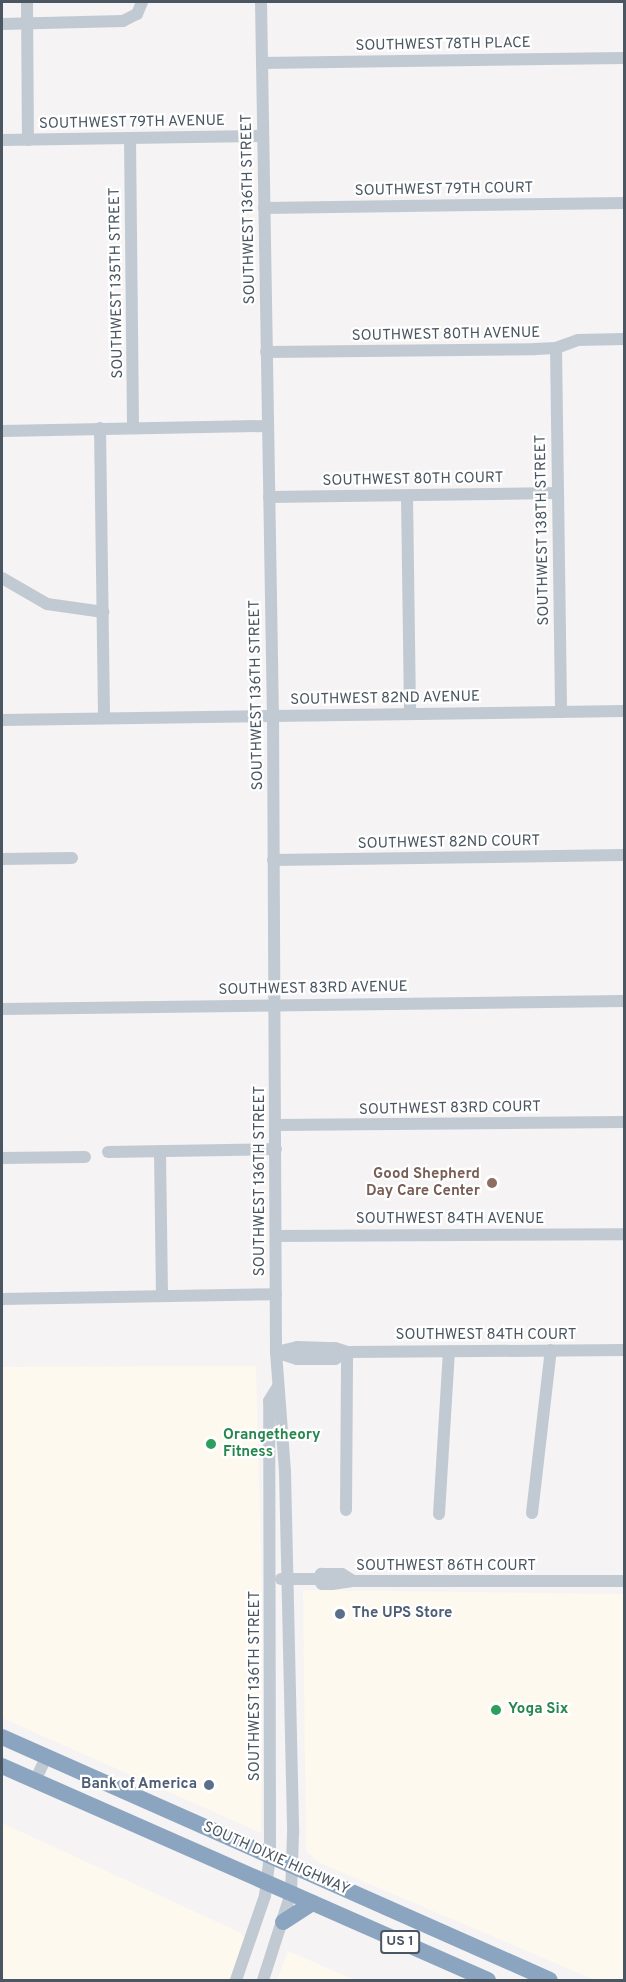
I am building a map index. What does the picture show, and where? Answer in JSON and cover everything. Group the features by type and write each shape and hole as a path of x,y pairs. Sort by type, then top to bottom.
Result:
{"highway":[{"name":"SOUTH DIXIE HIGHWAY","path":"2,1737 270,1855 525,1975 550,1980"},
{"name":"SOUTH DIXIE HIGHWAY","path":"2,1766 488,1980"},
{"path":"283,1922 312,1903"}],"street":[{"path":"27,2 28,140"},
{"path":"2,24 123,21 137,14 142,2"},
{"name":"SOUTHWEST 136TH STREET","path":"261,2 273,716 276,1352 277,1388 282,1400 288,1578 292,1866 291,1893 263,1980"},
{"name":"SOUTHWEST 78TH PLACE","path":"262,63 624,58"},
{"name":"SOUTHWEST 79TH AVENUE","path":"2,140 263,136"},
{"name":"SOUTHWEST 135TH STREET","path":"130,138 133,428"},
{"name":"SOUTHWEST 79TH COURT","path":"264,208 624,203"},
{"name":"SOUTHWEST 80TH AVENUE","path":"266,352 556,348 578,340 624,339"},
{"name":"SOUTHWEST 138TH STREET","path":"556,348 561,712"},
{"path":"2,431 268,426"},
{"path":"100,428 104,717"},
{"name":"SOUTHWEST 80TH COURT","path":"268,497 558,493"},
{"path":"407,496 410,713"},
{"path":"2,578 47,604 103,612"},
{"name":"SOUTHWEST 82ND AVENUE","path":"2,720 624,711"},
{"name":"SOUTHWEST 82ND COURT","path":"273,860 624,855"},
{"path":"2,859 72,858"},
{"name":"SOUTHWEST 83RD AVENUE","path":"2,1009 624,1001"},
{"name":"SOUTHWEST 83RD COURT","path":"276,1125 624,1122"},
{"path":"108,1152 276,1149"},
{"path":"160,1152 162,1295"},
{"path":"2,1158 85,1157"},
{"name":"SOUTHWEST 84TH AVENUE","path":"276,1236 624,1234"},
{"path":"2,1299 276,1294"},
{"path":"532,1513 551,1350"},
{"name":"SOUTHWEST 84TH COURT","path":"276,1352 297,1359 335,1359 347,1352 624,1350"},
{"path":"439,1514 449,1351"},
{"path":"346,1510 347,1352"},
{"name":"SOUTHWEST 136TH STREET","path":"236,1980 267,1884 270,1855 269,1401 277,1388"},
{"name":"SOUTHWEST 86TH COURT","path":"288,1578 318,1579 321,1574 342,1574 353,1581 624,1581"},
{"path":"271,1582 288,1578"},
{"path":"35,1781 46,1757"}],"shaded area":[{"path":"256,1366 262,1600 261,1833 2,1718 2,1367"},
{"path":"303,1590 624,1594 624,1980 595,1980 320,1863 306,1851"},
{"path":"2,1823 241,1933 247,1942 231,1980 2,1980"},
{"path":"288,1951 355,1980 277,1980"}],"place":[{"name":"Good Shepherd Day Care Center","path":"492,1183"},
{"name":"Orangetheory Fitness","path":"211,1444"},
{"name":"The UPS Store","path":"340,1614"},
{"name":"Yoga Six","path":"496,1710"},
{"name":"Bank of America","path":"209,1785"}]}
